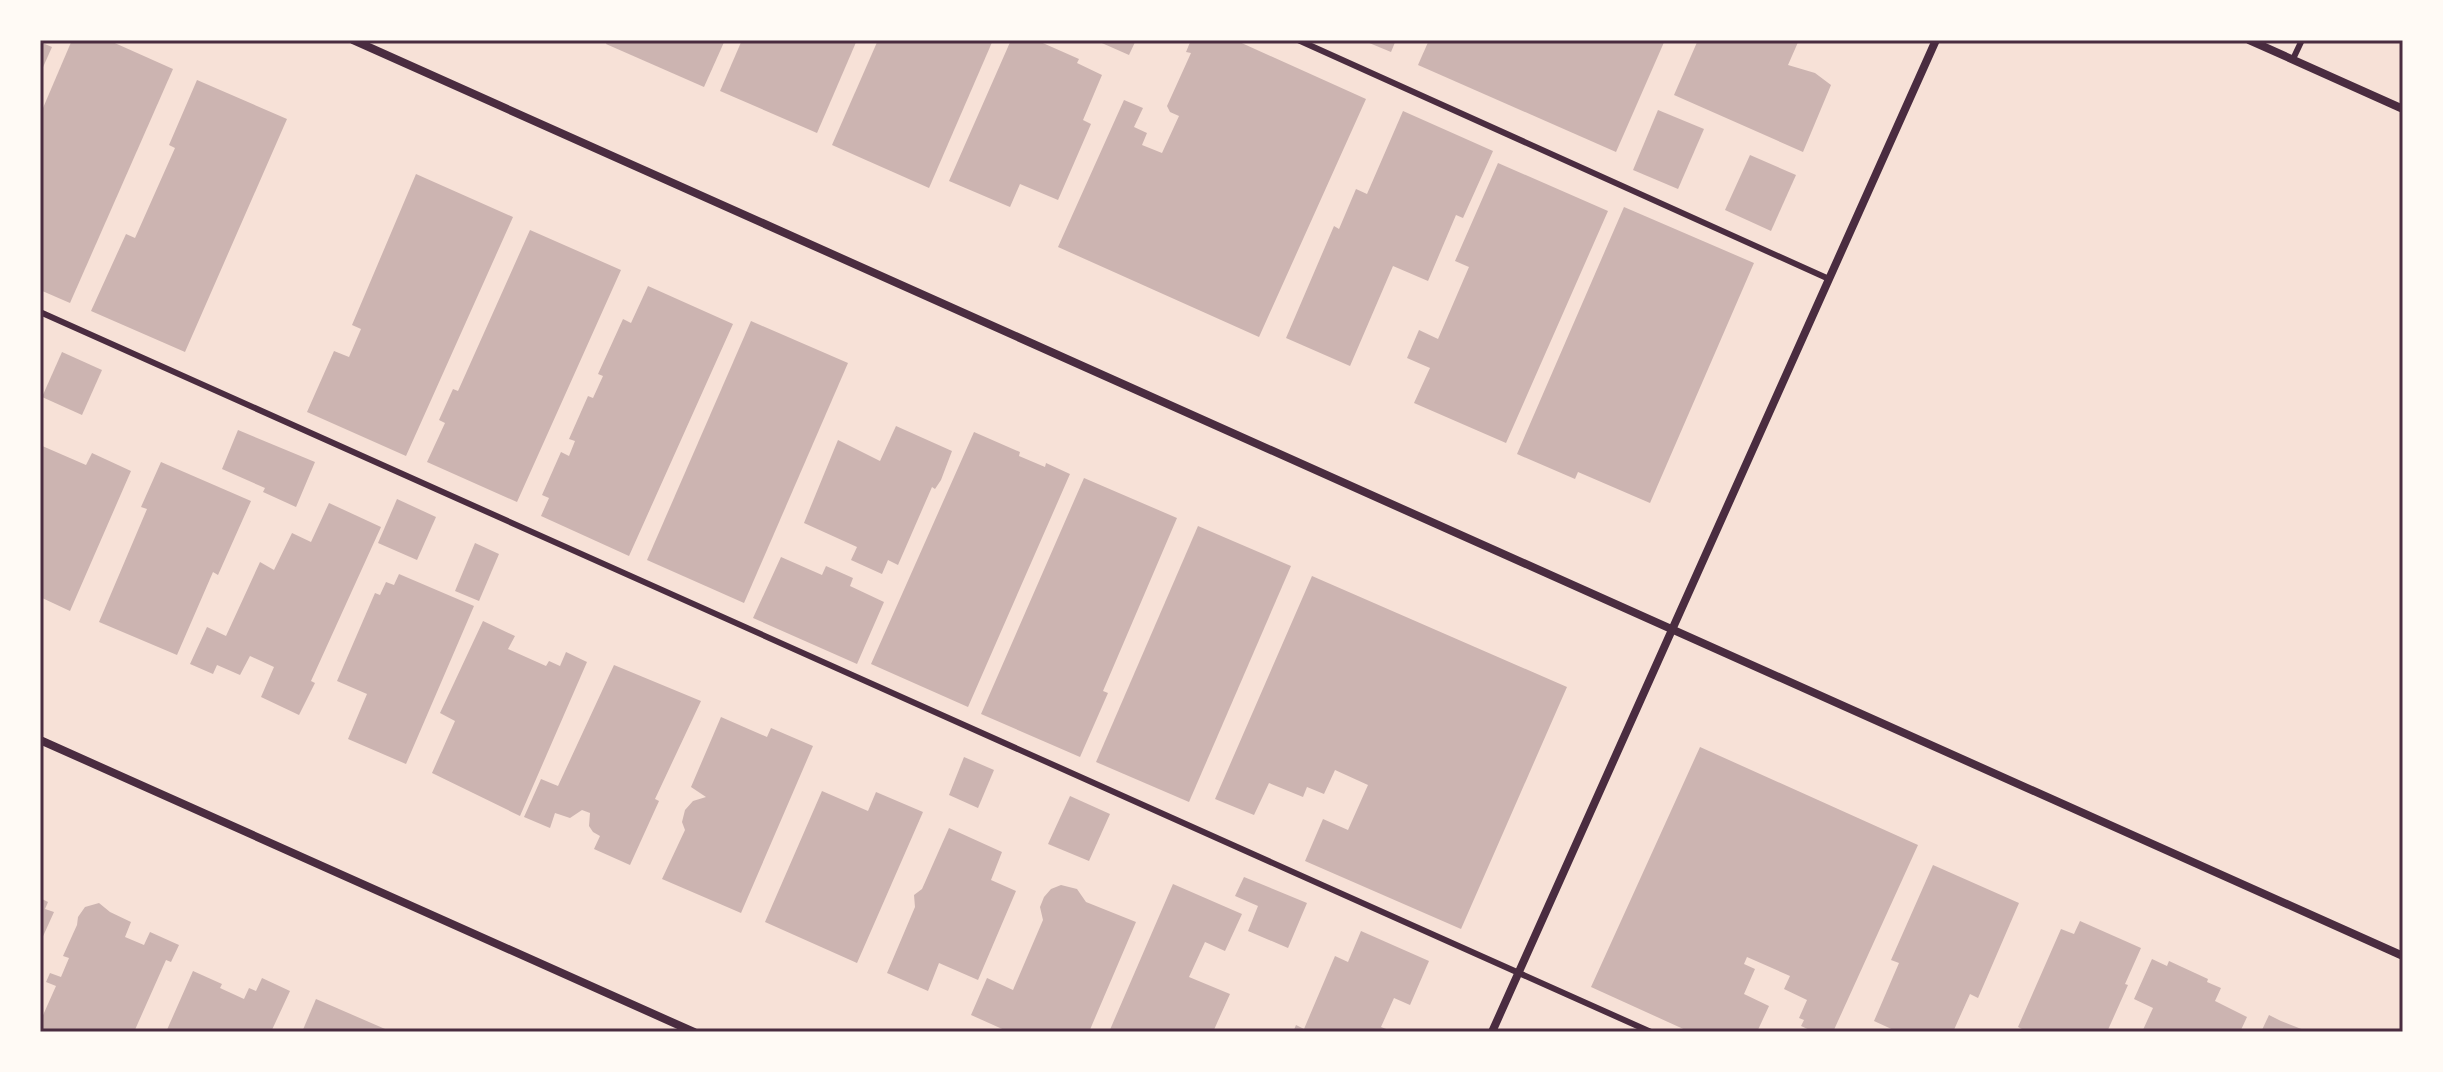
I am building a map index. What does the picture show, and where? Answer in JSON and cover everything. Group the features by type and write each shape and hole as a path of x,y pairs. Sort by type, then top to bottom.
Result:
{"street":[{"path":"353,40 2403,956"},
{"path":"1492,1032 1936,40"},
{"path":"2249,40 2403,109"},
{"path":"40,740 694,1032"}],"lane":[{"path":"1298,40 1829,279"},
{"path":"2293,59 2302,40"},
{"path":"40,312 1651,1032"}],"building":[{"path":"72,40 108,40 173,69 70,303 40,290 40,115"},
{"path":"608,40 725,40 704,87 606,44"},
{"path":"742,40 857,40 817,133 720,91"},
{"path":"878,40 993,40 929,188 832,145"},
{"path":"1011,40 1036,40 1079,59 1077,63 1102,75 1083,120 1091,124 1058,200 1020,184 1010,207 949,181"},
{"path":"1095,40 1136,40 1129,55"},
{"path":"1191,40 1235,40 1366,99 1259,337 1058,247 1124,100 1143,108 1134,127 1147,133 1142,145 1162,153 1179,116 1170,112 1167,106 1191,53 1186,52"},
{"path":"1362,40 1396,40 1391,52"},
{"path":"1429,40 1665,40 1616,152 1418,65"},
{"path":"1698,40 1799,40 1788,65 1815,73 1831,85 1803,152 1674,95"},
{"path":"40,42 52,47 40,74"},
{"path":"197,80 287,119 185,352 91,311 126,234 135,238 175,148 169,145"},
{"path":"1658,110 1704,129 1678,189 1633,170"},
{"path":"1403,111 1493,151 1463,218 1456,215 1428,281 1393,266 1350,366 1286,338 1334,226 1339,229 1356,189 1367,194"},
{"path":"1750,155 1796,175 1771,231 1725,210"},
{"path":"1498,163 1608,211 1506,443 1414,403 1430,368 1407,358 1419,330 1438,339 1469,267 1455,261"},
{"path":"416,174 513,217 406,456 307,412 334,351 349,357 361,329 352,325"},
{"path":"1624,207 1754,263 1650,503 1578,472 1575,479 1517,454"},
{"path":"530,230 621,270 517,502 427,462 445,423 439,420 453,389 458,391"},
{"path":"648,286 733,324 629,556 541,516 549,498 542,495 561,452 569,456 575,441 569,439 588,396 593,398 603,376 598,374 623,319 631,323"},
{"path":"751,321 848,363 744,603 647,560"},
{"path":"62,352 102,370 82,415 42,397"},
{"path":"896,426 952,451 941,480 935,489 932,487 898,565 888,560 882,574 851,560 857,547 804,523 838,440 880,461"},
{"path":"238,430 315,462 296,507 263,492 265,488 222,469"},
{"path":"974,432 1020,452 1019,456 1070,474 968,707 871,664"},
{"path":"40,445 86,465 92,453 131,471 70,611 40,597"},
{"path":"161,462 251,501 218,575 213,572 177,655 99,622 147,509 141,507"},
{"path":"1084,478 1177,518 1103,691 1108,693 1080,757 981,714"},
{"path":"397,499 436,517 417,560 378,543"},
{"path":"329,503 381,527 311,681 315,683 299,715 261,697 274,667 250,656 240,675 217,665 213,674 190,664 207,627 226,636 260,562 274,570 292,533 311,542"},
{"path":"1198,526 1291,566 1189,802 1096,762"},
{"path":"475,543 499,554 479,601 455,591"},
{"path":"781,557 822,575 826,566 853,578 850,586 884,602 857,664 753,618"},
{"path":"399,574 474,606 406,764 348,739 367,694 337,681 375,593 380,595 386,582 394,585"},
{"path":"1312,576 1567,687 1461,929 1305,861 1323,819 1348,830 1368,785 1335,770 1324,794 1307,787 1303,797 1269,783 1254,815 1215,799"},
{"path":"483,621 515,636 508,649 546,666 549,661 560,666 566,652 587,662 520,816 432,773 455,721 440,713"},
{"path":"614,665 701,701 655,799 659,801 630,865 594,849 600,836 589,826 590,813 582,810 570,818 555,813 550,828 524,817 541,779 558,786"},
{"path":"721,717 767,737 771,728 813,746 741,913 662,879 685,830 682,822 685,810 693,801 706,797 691,787"},
{"path":"1700,747 1918,845 1833,1032 1814,1032 1801,1026 1804,1020 1799,1018 1807,1000 1784,989 1790,976 1747,957 1744,964 1755,969 1744,994 1769,1006 1757,1032 1690,1032 1591,987"},
{"path":"964,757 994,770 978,808 949,795"},
{"path":"822,791 868,811 876,792 923,812 857,963 765,922"},
{"path":"1070,796 1110,814 1089,861 1048,844"},
{"path":"949,828 1002,852 991,880 1016,891 978,980 939,963 928,991 887,973 915,907 914,895 922,889"},
{"path":"1933,865 2019,903 1978,998 1970,994 1953,1032 1898,1032 1874,1021 1899,963 1891,960"},
{"path":"1244,877 1307,903 1288,948 1248,931 1258,906 1235,896"},
{"path":"1173,884 1242,914 1225,951 1205,942 1189,977 1230,994 1213,1032 1109,1032"},
{"path":"1061,885 1077,889 1086,902 1136,922 1089,1032 1009,1032 971,1015 987,978 1013,990 1043,920 1040,907 1044,897 1051,889"},
{"path":"40,898 48,902 45,909 54,912 40,943"},
{"path":"99,903 131,922 125,937 144,945 150,932 179,945 171,962 166,960 134,1032 40,1032 40,1022 56,986 46,982 50,973 61,977 69,958 63,956 78,917 85,907"},
{"path":"2080,921 2141,948 2107,1032 2028,1032 2018,1027 2061,929 2074,934"},
{"path":"1361,931 1429,961 1410,1005 1394,998 1381,1027 1394,1032 1293,1032 1296,1025 1304,1029 1335,956 1348,962"},
{"path":"2152,959 2167,966 2169,961 2221,988 2215,1001 2247,1017 2240,1032 2142,1032 2153,1008 2134,999"},
{"path":"193,971 222,984 220,988 244,999 249,988 256,991 262,978 290,991 271,1032 166,1032"},
{"path":"316,999 392,1032 302,1032"},
{"path":"2269,1015 2281,1021 2309,1032 2261,1032"}]}
